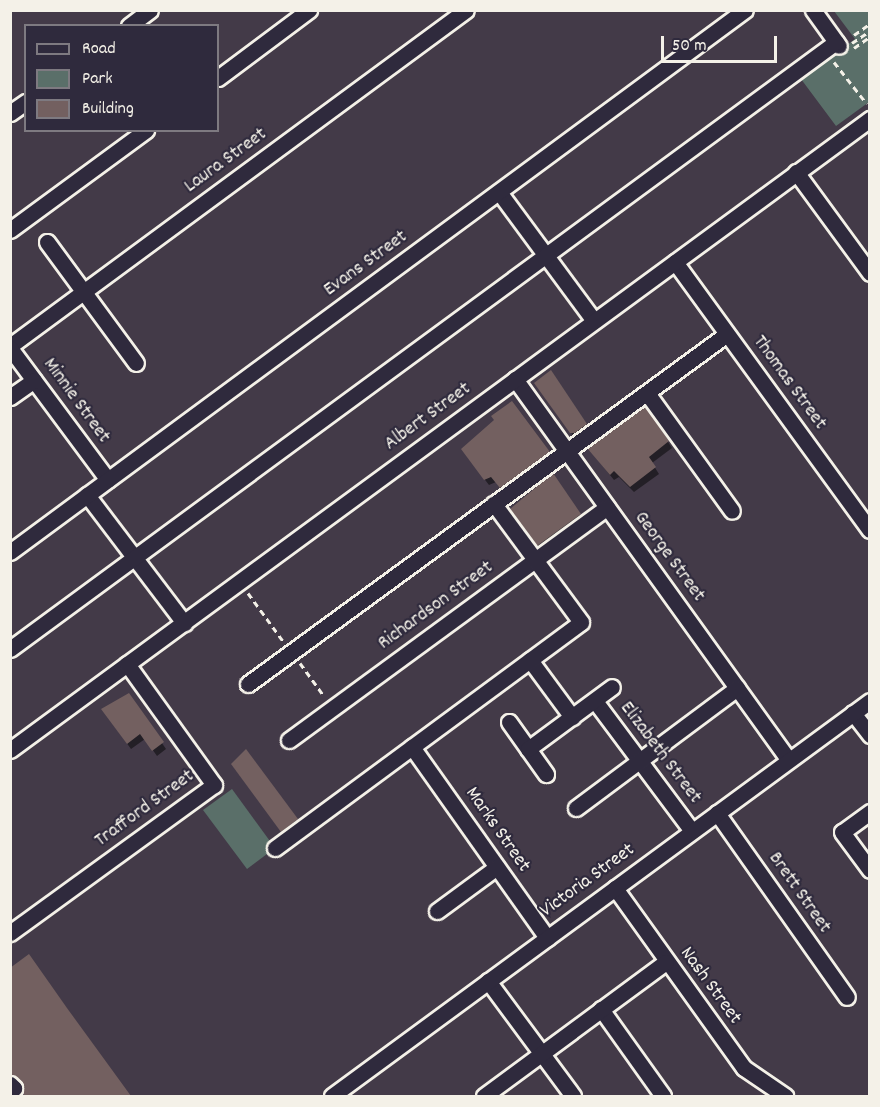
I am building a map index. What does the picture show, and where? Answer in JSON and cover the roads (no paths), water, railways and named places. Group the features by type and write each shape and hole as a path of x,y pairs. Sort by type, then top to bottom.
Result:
{"street":[{"path":"132,24 150,10"},
{"path":"219,77 309,10"},
{"name":"Laura Street","path":"10,347 466,10"},
{"name":"Evans Street","path":"10,552 745,10"},
{"path":"10,649 546,255 841,48 813,10"},
{"path":"10,113 24,103"},
{"name":"Albert Street","path":"10,750 796,172 869,112"},
{"path":"10,230 143,132"},
{"path":"796,172 870,273"},
{"path":"499,192 594,321"},
{"path":"47,242 136,363"},
{"name":"Thomas Street","path":"675,261 870,530"},
{"path":"248,684 727,334"},
{"name":"Minnie Street","path":"10,347 108,480"},
{"name":"George Street","path":"515,379 789,760"},
{"path":"10,397 34,380"},
{"path":"646,393 732,511"},
{"path":"87,495 183,623"},
{"path":"276,848 581,622 494,504"},
{"name":"Richardson Street","path":"289,740 607,507"},
{"path":"530,660 572,717"},
{"name":"Trafford Street","path":"10,933 214,785 127,664"},
{"name":"Elizabeth Street","path":"528,749 612,687"},
{"path":"576,808 737,688"},
{"name":"Elizabeth Street","path":"595,701 692,831"},
{"name":"Victoria Street","path":"332,1096 870,701"},
{"path":"853,713 870,735"},
{"path":"509,722 546,774"},
{"name":"Marks Street","path":"412,747 547,938"},
{"path":"870,812 842,832 870,870"},
{"name":"Brett Street","path":"717,813 847,997"},
{"path":"437,911 497,867"},
{"name":"Nash Street","path":"615,888 744,1068 785,1096"},
{"path":"484,1096 666,962"},
{"path":"488,981 573,1096"},
{"path":"601,1010 663,1096"}]}
